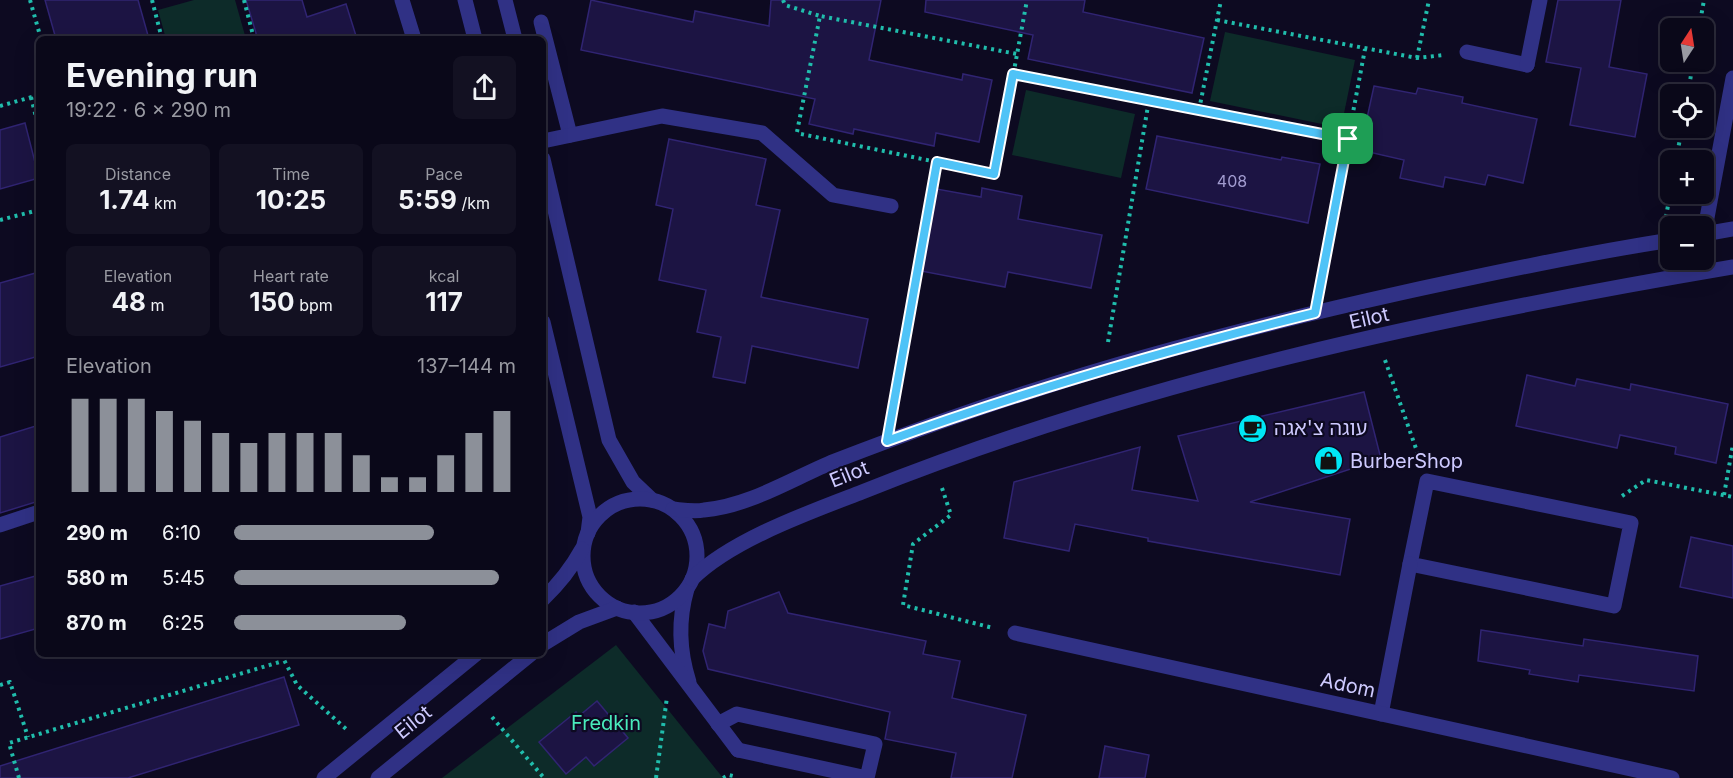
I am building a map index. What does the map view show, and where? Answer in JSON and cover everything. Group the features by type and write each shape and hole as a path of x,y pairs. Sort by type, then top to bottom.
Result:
{"street":[{"path":"402,0 413,36"},
{"path":"465,0 474,36"},
{"path":"506,0 514,36"},
{"path":"1467,52 1527,65 1540,0"},
{"path":"541,22 545,36"},
{"path":"546,41 570,135"},
{"path":"1707,216 1733,78"},
{"path":"546,140 662,116 762,133 833,195 891,206"},
{"path":"546,172 609,440 633,482 652,501"},
{"path":"1714,232 1733,229"},
{"name":"Eilot","path":"673,509 702,511 726,506 887,441 959,415 1103,369 1185,346 1315,313 1472,278 1660,242"},
{"name":"Eilot","path":"689,584 706,564 748,541 830,504 972,450 1114,405 1245,369 1377,337 1557,299 1733,267"},
{"path":"546,335 590,518 583,555 587,577 599,596 617,608 634,612 651,612 671,604 689,584"},
{"path":"1381,714 1410,564 1428,481 1631,523 1614,606 1410,564"},
{"path":"546,596 572,568 600,515 618,503 640,499 673,509 688,525 696,546 696,568 681,613 680,633 682,655 691,688"},
{"path":"0,525 36,513"},
{"path":"546,642 579,622 617,608"},
{"path":"634,612 671,663 738,750 867,778 874,744 737,714 718,724"},
{"name":"Adom","path":"1015,633 1671,778"},
{"name":"Eilot","path":"324,778 472,657"},
{"name":"Eilot","path":"378,778 527,657"}],"path":[{"path":"30,0 40,36"},
{"path":"152,0 161,36"},
{"path":"244,0 253,36"},
{"path":"783,0 785,5 820,16 1017,54"},
{"path":"797,134 994,174 1027,0"},
{"path":"1199,110 1221,0"},
{"path":"1417,58 1429,0"},
{"path":"1701,18 1704,0"},
{"path":"792,159 820,16"},
{"path":"1217,20 1417,58 1467,52"},
{"path":"1315,313 1365,49"},
{"path":"1013,74 1348,139"},
{"path":"0,106 36,96"},
{"path":"31,97 36,117"},
{"path":"1103,369 1149,100"},
{"path":"887,441 937,162"},
{"path":"0,220 36,211"},
{"path":"1377,337 1428,481"},
{"path":"1724,495 1733,444"},
{"path":"934,464 951,515 913,544 903,605 1015,633"},
{"path":"1594,515 1646,480 1733,497"},
{"path":"282,657 297,685 364,745"},
{"path":"20,778 9,743 283,661"},
{"path":"656,778 671,663"},
{"path":"0,685 10,682 28,737"},
{"path":"476,698 544,778"},
{"path":"723,778 729,775 741,778"}],"green space":[{"path":"194,0 235,0 245,36 165,36 158,10"},
{"path":"1225,32 1355,60 1341,128 1210,101"},
{"path":"1026,90 1135,114 1121,178 1012,155"},
{"name":"Fredkin","path":"616,645 723,778 442,778"}],"building":[{"path":"45,0 138,0 148,36 55,36"},
{"path":"246,0 302,0 307,17 346,4 356,36 256,36"},
{"path":"591,0 693,22 695,11 769,26 771,0 881,0 869,60 962,80 963,74 992,80 979,142 936,133 934,146 854,129 853,134 809,124 815,99 581,50"},
{"path":"926,0 1085,0 1083,12 1204,38 1192,93 1028,59 1033,35 925,12"},
{"path":"1558,0 1621,0 1609,67 1647,74 1635,137 1570,125 1581,68 1546,62"},
{"path":"1374,86 1416,94 1418,88 1463,97 1462,103 1537,119 1523,183 1488,175 1485,185 1445,177 1443,187 1400,178 1404,160 1360,150"},
{"path":"25,123 36,166 36,179 0,189 0,130"},
{"path":"1157,136 1281,160 1282,157 1320,164 1308,223 1146,189"},
{"path":"669,139 766,159 756,205 780,210 761,297 868,319 858,368 752,346 745,383 713,377 721,337 697,332 706,290 659,280 673,209 656,205"},
{"path":"982,188 1022,196 1018,219 1102,235 1091,288 1008,272 1005,287 921,271 937,189 981,197"},
{"path":"36,273 36,357 0,367 0,283"},
{"path":"1527,375 1575,386 1577,379 1630,390 1631,384 1728,404 1716,463 1675,454 1676,447 1620,435 1617,448 1516,426"},
{"path":"1364,392 1381,459 1250,502 1350,519 1340,575 1148,541 1148,538 1075,524 1069,551 1004,538 1014,482 1140,447 1132,490 1198,501 1178,436"},
{"path":"36,426 36,502 0,513 0,437"},
{"path":"1691,537 1733,546 1733,598 1680,587"},
{"path":"36,576 36,629 0,639 0,586"},
{"path":"779,592 788,613 926,641 923,654 960,661 952,698 1026,715 1012,778 951,778 956,753 885,739 890,712 708,669 703,651 709,624 725,628 728,611"},
{"path":"1481,630 1583,646 1584,639 1698,656 1694,691 1579,675 1578,682 1529,674 1530,670 1478,661"},
{"path":"284,677 299,725 128,778 0,778 0,766"},
{"path":"597,701 628,738 594,766 586,757 566,774 539,742 576,712 579,716"},
{"path":"1105,746 1149,755 1145,778 1099,778"}],"place":[{"name":"עוגה צ'אגה","path":"1253,428"},
{"name":"BurberShop","path":"1329,461"}],"route":[{"path":"1013,74 1348,139 1315,313 1175,348 1103,369 959,415 887,441 937,162 994,174 1013,74"}]}
